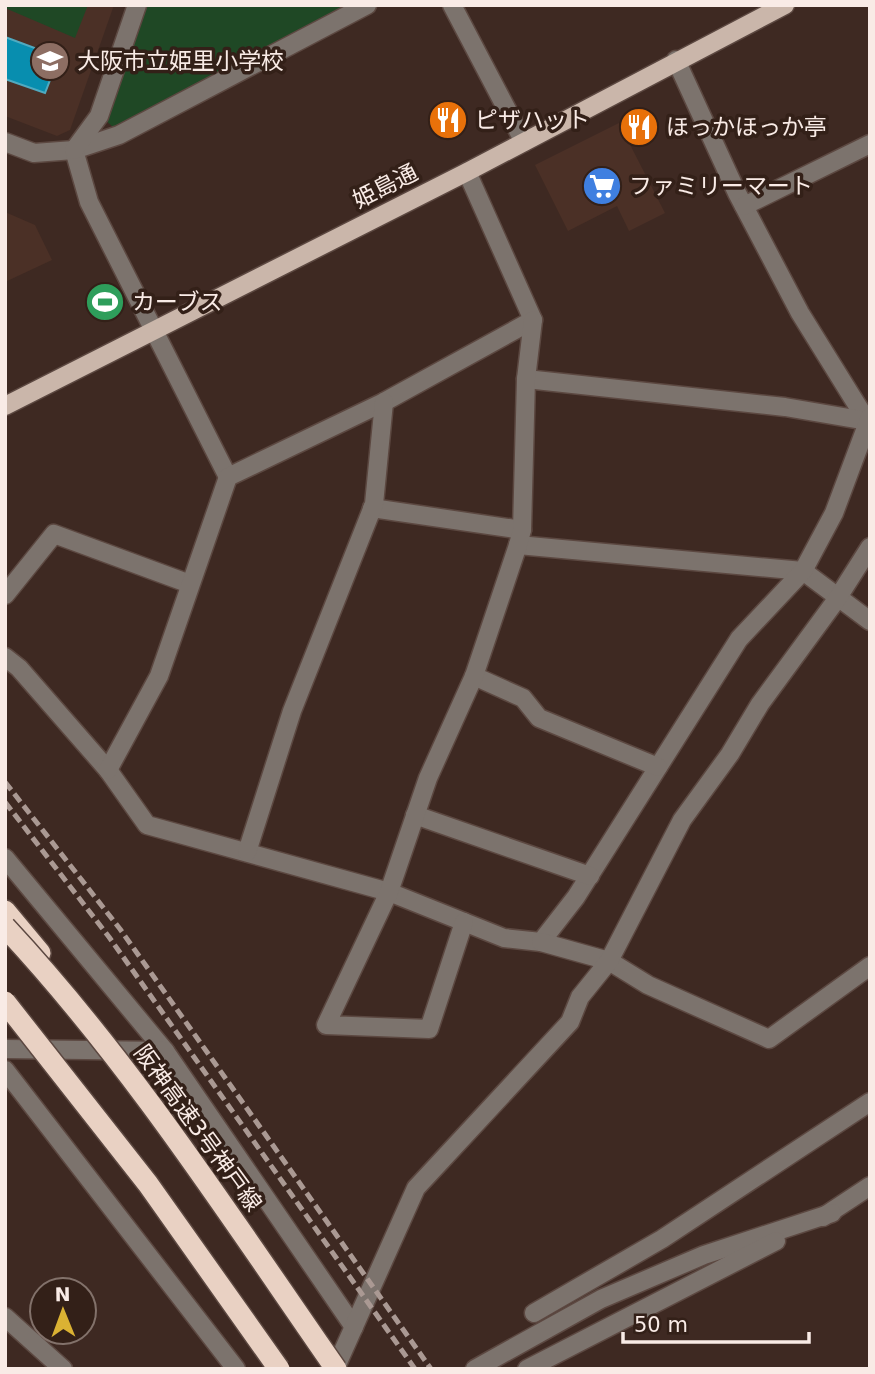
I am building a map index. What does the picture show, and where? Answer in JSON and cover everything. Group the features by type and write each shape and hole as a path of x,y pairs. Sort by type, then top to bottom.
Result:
{"highway":[{"path":"5,911 54,971 101,1040"},
{"name":"阪神高速3号神戸線","path":"5,927 101,1040 193,1163 336,1369"},
{"path":"5,1002 148,1184 279,1369"}],"main road":[{"name":"姫島通","path":"10,399 155,330 467,172 785,5"}],"street":[{"path":"74,150 99,116 137,5"},
{"path":"5,142 34,153 74,150 119,135 367,5"},
{"path":"452,5 524,142"},
{"path":"676,60 744,206 800,313 869,419"},
{"path":"744,206 870,144"},
{"path":"74,150 89,202 228,477"},
{"path":"464,922 429,1029 326,1025 389,892 428,778 474,676 520,537 526,379 533,320 467,172"},
{"path":"108,770 159,676 228,477 384,402 533,320"},
{"path":"526,379 785,407 869,419"},
{"path":"247,852 292,711 372,508 384,402"},
{"path":"541,942 590,876 739,639 803,571 834,513 869,419"},
{"path":"372,508 520,537 803,571 837,599 870,621"},
{"path":"5,595 54,534 190,584"},
{"path":"336,1369 415,1188 570,1022 580,997 609,961 682,820 730,754 767,694 837,599 870,547"},
{"path":"5,657 19,668 108,770 147,825 389,892 504,938 541,942 609,961 648,985 769,1039 870,966"},
{"path":"474,676 523,698 539,718 658,766"},
{"path":"415,815 590,876"},
{"path":"5,859 165,1051 354,1327"},
{"path":"5,1049 165,1051"},
{"path":"5,1070 236,1369"},
{"path":"534,1313 662,1239 870,1102"},
{"path":"527,1369 832,1213 870,1186"},
{"path":"475,1369 601,1299 704,1255 832,1213"},
{"path":"5,1317 63,1369"}],"shaded area":[{"name":"大阪市立姫里小学校","path":"5,5 114,5 70,130 57,136 5,116"},
{"path":"619,123 665,213 629,231 617,206 568,231 535,165"},
{"path":"5,212 35,225 52,260 5,282"}],"green space":[{"path":"5,5 88,5 75,38 5,8"},
{"path":"146,5 347,5 113,127 104,119"}],"water":[{"path":"5,37 59,57 45,93 5,79"}],"railway":[{"path":"5,782 120,929 431,1369"},
{"path":"5,802 109,937 415,1369"}],"place":[{"name":"大阪市立姫里小学校","path":"50,61"},
{"name":"ピザハット","path":"448,120"},
{"name":"ほっかほっか亭","path":"639,127"},
{"name":"ファミリーマート","path":"602,186"},
{"name":"カーブス","path":"105,302"}]}
